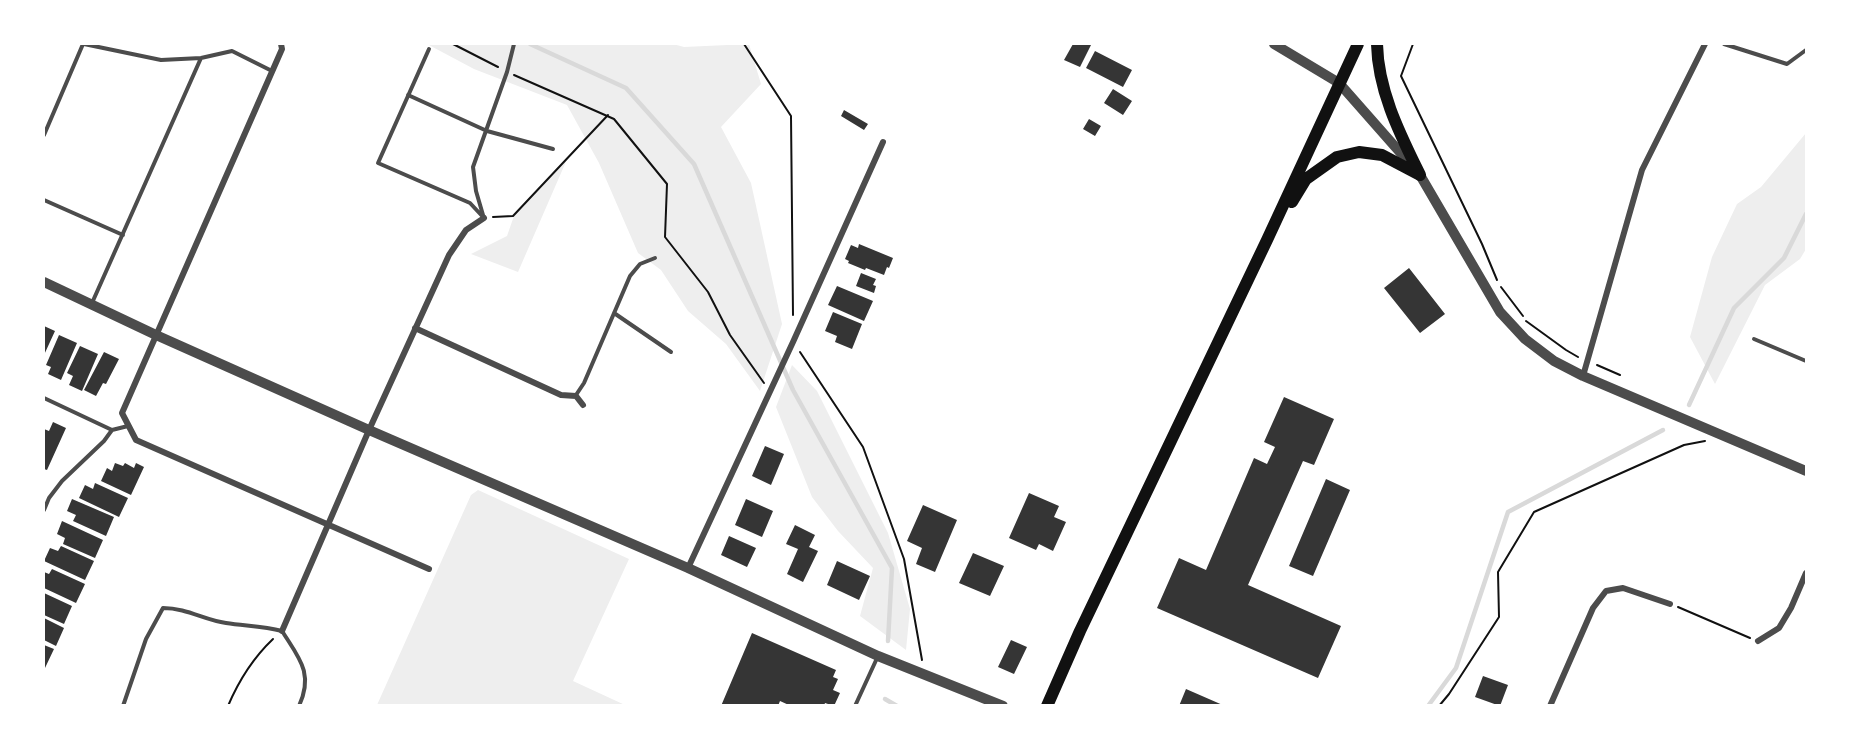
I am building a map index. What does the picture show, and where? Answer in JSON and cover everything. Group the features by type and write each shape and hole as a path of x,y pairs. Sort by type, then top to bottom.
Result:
{"main road":[{"path":"1047,705 1085,620 1358,44"},
{"path":"1377,44 1377,56 1384,87 1396,124 1420,175"},
{"path":"1267,240 1306,179 1337,157 1359,152 1382,155 1420,175"}],"street":[{"path":"281,44 282,49 122,412 136,440 429,569"},
{"path":"1274,44 1340,83 1420,175 1500,312 1525,339 1554,361 1583,376 1806,471"},
{"path":"1583,376 1642,170 1705,44"},
{"path":"688,568 883,142"},
{"path":"282,631 369,430 449,255 466,230 484,218"},
{"path":"44,282 156,335 369,430 688,568 878,656 1003,705"},
{"path":"415,328 561,395 576,396 583,405"},
{"path":"1758,641 1779,628 1791,608 1806,573"},
{"path":"1550,705 1593,608 1606,591 1623,588 1670,604"}],"lane":[{"path":"44,135 83,44 161,60 201,58 232,51 272,71"},
{"path":"484,218 476,191 473,167 507,72 514,44"},
{"path":"1724,44 1787,64 1806,50"},
{"path":"429,49 378,163 470,203 484,218"},
{"path":"92,304 201,58"},
{"path":"408,95 487,131 553,150"},
{"path":"44,200 123,234"},
{"path":"576,396 584,383 630,276 640,264 655,258"},
{"path":"614,313 671,352"},
{"path":"1754,339 1806,361"},
{"path":"44,398 112,430 129,426"},
{"path":"44,510 49,498 62,481 104,441 112,430"},
{"path":"123,705 146,639 163,608 177,608 225,623 262,626 282,631 304,664 306,692 300,705"},
{"path":"855,705 878,656"}],"path":[{"path":"453,44 507,72 614,118 667,184 665,237 708,292 730,335 770,392"},
{"path":"744,44 790,116 793,318"},
{"path":"1397,79 1401,76 1413,44"},
{"path":"1401,76 1482,244 1498,283 1525,320 1566,350 1620,375"},
{"path":"484,218 513,216 608,115"},
{"path":"793,342 863,447 904,559 921,655 922,674"},
{"path":"1439,705 1449,694 1499,617 1498,572 1533,512 1684,445 1725,438"},
{"path":"1670,604 1758,641"},
{"path":"228,705 258,653 282,631"}],"shaded area":[{"path":"427,44 673,44 684,47 749,44 761,84 721,127 751,183 782,324 760,391 726,344 688,311 661,270 638,253 599,163 567,105 474,69"},
{"path":"1806,133 1806,249 1800,259 1765,285 1715,384 1690,337 1712,257 1737,204 1761,187"},
{"path":"568,157 518,272 471,254 507,236 515,213"},
{"path":"792,365 817,391 888,533 910,609 906,650 860,616 873,568 838,531 812,497 776,407"},
{"path":"478,490 629,559 573,681 625,705 377,705 471,495"}],"building":[{"path":"1073,44 1091,45 1080,67 1064,60"},
{"path":"1095,51 1132,70 1123,87 1086,68"},
{"path":"1113,89 1132,101 1123,115 1104,103"},
{"path":"844,110 868,124 864,130 841,116"},
{"path":"1089,119 1101,126 1095,136 1083,129"},
{"path":"859,244 893,258 884,275 848,263 849,261 845,259 851,245 858,248"},
{"path":"1409,268 1445,314 1420,333 1384,288"},
{"path":"861,273 876,279 873,285 876,286 874,293 856,286"},
{"path":"837,286 873,301 864,321 828,305"},
{"path":"833,312 862,324 852,349 835,342 837,336 825,331"},
{"path":"44,326 55,331 44,355"},
{"path":"59,335 77,343 61,380 48,374 51,367 46,365"},
{"path":"80,346 98,354 82,391 69,385 73,376 67,373"},
{"path":"104,352 119,359 106,384 103,383 96,396 84,390"},
{"path":"1284,397 1334,419 1314,465 1303,461 1248,585 1341,626 1318,678 1157,608 1179,558 1206,570 1254,458 1267,464 1275,447 1264,442"},
{"path":"53,422 66,428 47,470 44,469 44,429 49,431"},
{"path":"765,446 784,454 771,485 752,476"},
{"path":"115,463 123,466 125,463 134,468 136,463 144,467 131,495 101,481 107,468 112,471"},
{"path":"1326,479 1350,490 1313,576 1289,566"},
{"path":"95,483 128,498 119,517 79,498 85,485 93,489"},
{"path":"1029,493 1059,506 1054,517 1066,522 1053,551 1039,544 1036,550 1009,538"},
{"path":"72,499 114,517 106,536 73,521 76,515 67,511"},
{"path":"746,499 773,511 762,537 735,525"},
{"path":"923,505 957,520 935,572 916,564 922,548 907,541"},
{"path":"62,521 103,540 95,558 63,544 65,538 57,534"},
{"path":"795,525 815,535 809,547 818,551 803,582 787,574 798,549 786,544"},
{"path":"729,536 756,548 747,567 721,555"},
{"path":"61,546 94,561 85,580 44,561 50,548 58,551"},
{"path":"973,553 1004,566 990,596 959,583"},
{"path":"837,561 870,576 859,600 827,585"},
{"path":"52,569 85,584 76,603 44,588 44,572 49,574"},
{"path":"44,593 72,606 64,624 44,615"},
{"path":"44,618 64,628 56,646 44,640"},
{"path":"752,633 836,670 833,677 838,679 833,690 840,693 834,706 825,703 824,706 791,706 780,701 778,706 721,706"},
{"path":"1011,640 1027,647 1014,674 998,667"},
{"path":"44,645 54,649 45,668 44,667"},
{"path":"1483,676 1508,685 1500,706 1475,697"},
{"path":"1186,689 1225,706 1179,706"}],"waterway":[{"path":"530,44 626,88 694,164 793,390 892,568 888,641"},
{"path":"1689,405 1734,308 1784,258 1806,214"},
{"path":"1428,706 1456,668 1508,512 1663,430"},
{"path":"885,699 897,706"}]}
